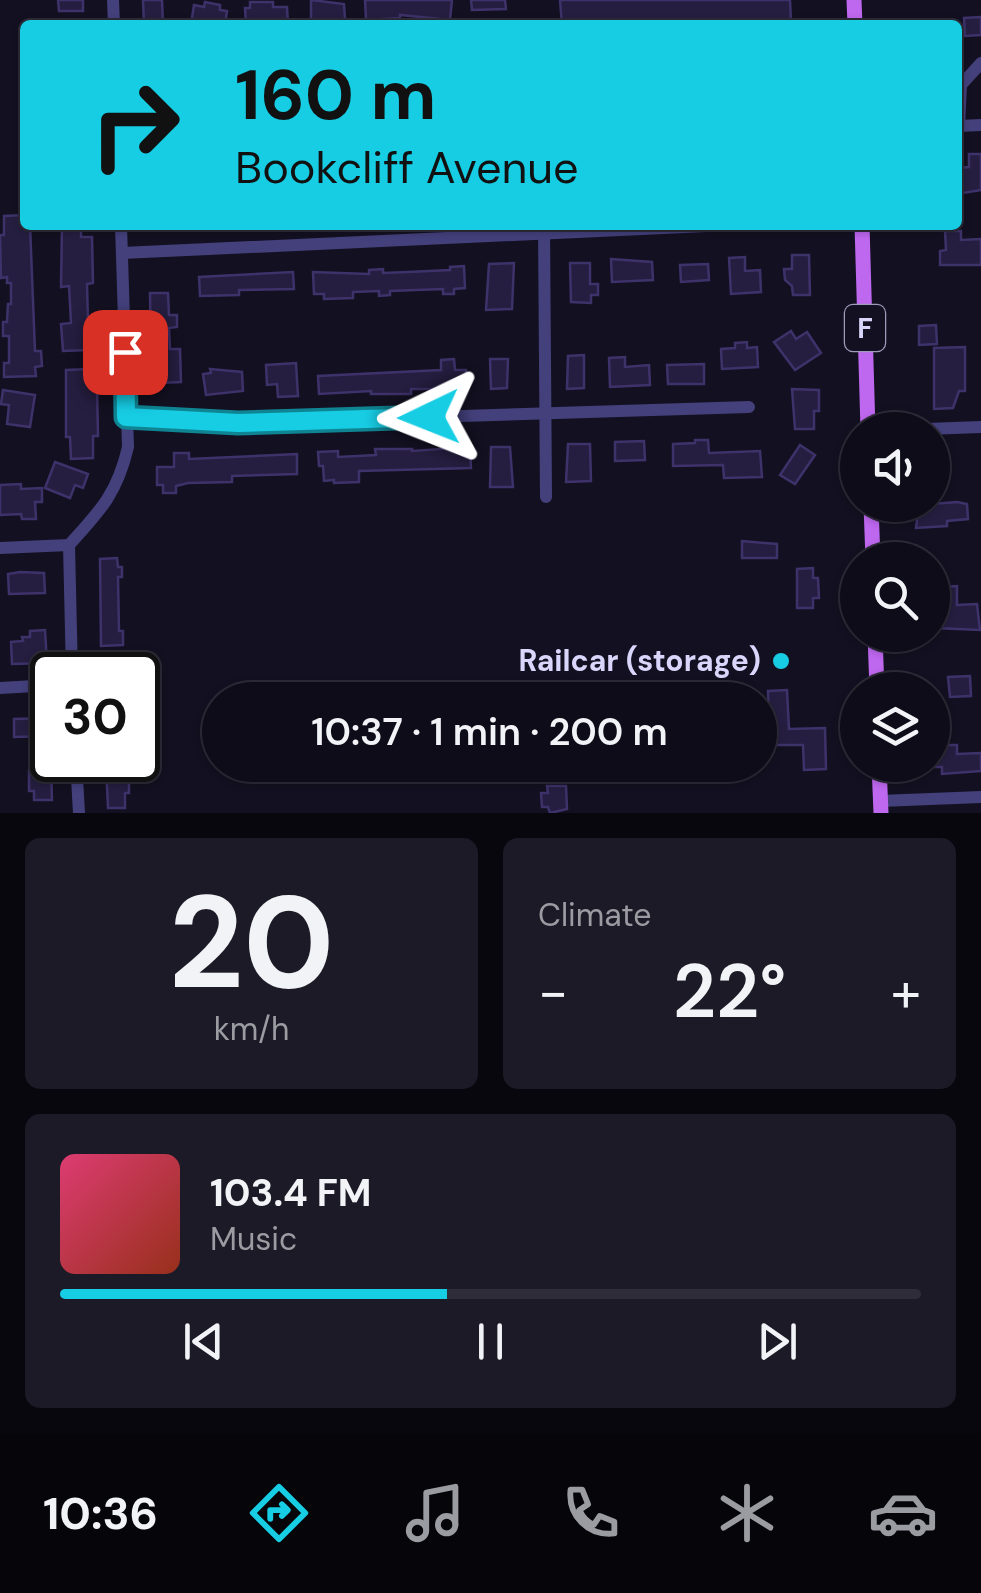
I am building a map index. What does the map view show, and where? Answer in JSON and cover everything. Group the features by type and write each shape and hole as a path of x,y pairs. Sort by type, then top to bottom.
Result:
{"main road":[{"name":"F","path":"862,230 867,412"},
{"path":"879,782 880,807"}],"street":[{"path":"962,83 981,63"},
{"path":"71,652 69,546 104,506 121,479 128,447 121,230"},
{"path":"122,253 544,230 546,498"},
{"path":"126,417 238,423 749,407"},
{"path":"950,429 981,428"},
{"path":"0,548 69,546"},
{"path":"0,688 30,686"},
{"path":"77,782 79,813"},
{"path":"880,807 981,797"}],"building":[{"path":"58,0 83,0 83,11 59,11"},
{"path":"143,0 162,0 163,20 144,20"},
{"path":"311,0 344,4 345,19 311,20"},
{"path":"365,0 452,0 450,20 400,15 366,20"},
{"path":"471,0 505,0 506,9 472,10"},
{"path":"560,0 790,0 791,20 562,20"},
{"path":"205,2 220,5 220,10 227,11 226,20 192,20 194,5 204,7"},
{"path":"250,2 273,2 273,7 287,7 288,20 246,20 245,8 250,8"},
{"path":"981,17 981,35 965,36 964,18"},
{"path":"969,154 981,154 981,190 963,193 962,168 969,167"},
{"path":"20,215 20,230 30,230 35,351 41,351 42,366 35,367 36,376 4,377 4,363 9,363 9,336 3,336 3,322 7,322 11,304 11,283 7,283 7,277 1,278 0,235 4,235 4,216"},
{"path":"62,230 81,230 81,237 92,237 93,283 87,284 88,322 95,322 96,337 88,337 89,350 63,351 61,324 71,323 69,286 61,287"},
{"path":"945,231 961,231 961,240 981,239 981,265 940,265 940,251 946,250"},
{"path":"792,255 809,255 810,295 793,295 792,286 785,280 784,269 792,269"},
{"path":"745,257 745,271 760,270 761,292 731,294 729,258"},
{"path":"611,259 652,262 653,280 612,282"},
{"path":"514,263 512,309 486,310 489,264"},
{"path":"570,263 590,263 590,284 598,284 598,295 591,295 591,303 571,302"},
{"path":"708,264 709,280 681,282 680,265"},
{"path":"464,266 465,288 454,289 454,294 443,294 443,289 390,291 390,295 379,296 379,291 353,292 353,298 324,299 324,294 314,294 313,272 369,274 369,270 408,272"},
{"path":"293,272 294,289 239,290 239,295 200,296 199,277"},
{"path":"150,293 168,293 169,315 177,315 177,327 169,328 170,349 180,349 181,382 160,383 159,365 151,365"},
{"path":"936,325 937,344 919,345 919,326"},
{"path":"791,331 796,339 807,332 821,353 795,370 774,342"},
{"path":"747,342 747,348 757,347 758,367 722,369 721,349"},
{"path":"965,347 965,391 959,391 953,408 934,409 934,348"},
{"path":"584,355 584,388 567,389 568,356"},
{"path":"625,357 625,367 649,365 650,385 610,387 609,358"},
{"path":"454,359 455,370 466,370 466,391 411,389 411,394 319,394 318,376 441,370 441,360"},
{"path":"490,359 508,359 507,388 491,389"},
{"path":"296,363 298,396 278,397 277,384 267,385 266,365"},
{"path":"704,364 704,384 668,384 667,365"},
{"path":"90,369 91,386 97,386 98,436 93,436 93,458 71,459 70,437 66,437 66,370"},
{"path":"210,369 242,372 243,391 206,395 203,374 211,373"},
{"path":"792,389 819,390 814,429 795,429"},
{"path":"3,390 35,395 30,427 7,424 9,405 1,404"},
{"path":"708,440 709,453 760,451 762,477 724,478 723,465 673,466 673,444"},
{"path":"644,441 645,460 615,461 615,442"},
{"path":"568,444 590,444 591,481 566,482"},
{"path":"800,445 815,455 795,484 780,475"},
{"path":"470,447 471,468 359,471 359,482 334,483 324,481 323,466 319,466 318,452 338,451 338,457 376,455 375,449"},
{"path":"491,447 510,447 513,487 490,487"},
{"path":"174,453 189,453 189,459 297,454 297,474 232,476 232,482 188,483 176,486 176,493 163,493 163,485 157,485 157,467 174,467"},
{"path":"55,462 88,474 83,488 75,485 70,498 45,488"},
{"path":"21,484 21,489 42,488 42,502 35,502 36,519 22,519 21,514 0,515 0,485"},
{"path":"950,503 967,504 968,519 950,521"},
{"path":"917,522 947,522 947,526 916,528"},
{"path":"742,541 777,544 777,558 742,558"},
{"path":"117,558 118,567 122,567 122,577 118,577 123,645 101,646 100,559"},
{"path":"813,568 819,598 813,598 813,608 797,608 797,569"},
{"path":"44,573 45,593 9,594 8,574"},
{"path":"950,586 957,586 957,605 977,604 980,630 950,629"},
{"path":"45,630 46,652 30,652 30,663 12,664 11,642 30,637 30,631"},
{"path":"970,676 971,696 950,697 950,677"},
{"path":"787,690 789,729 825,728 826,769 804,770 803,745 777,745 777,691"},
{"path":"14,719 30,719 30,737 14,737"},
{"path":"950,745 957,745 957,754 981,753 981,771 950,773"},
{"path":"29,770 30,782 51,782 52,800 34,800 34,791 29,791"},
{"path":"107,782 129,782 125,808 108,808"},
{"path":"547,786 566,786 567,809 550,813 548,807 542,807 541,793 548,793"}],"place":[{"name":"Railcar (storage)","path":"781,661"}],"route":[{"path":"125,352 126,417 238,423 429,417"}]}
